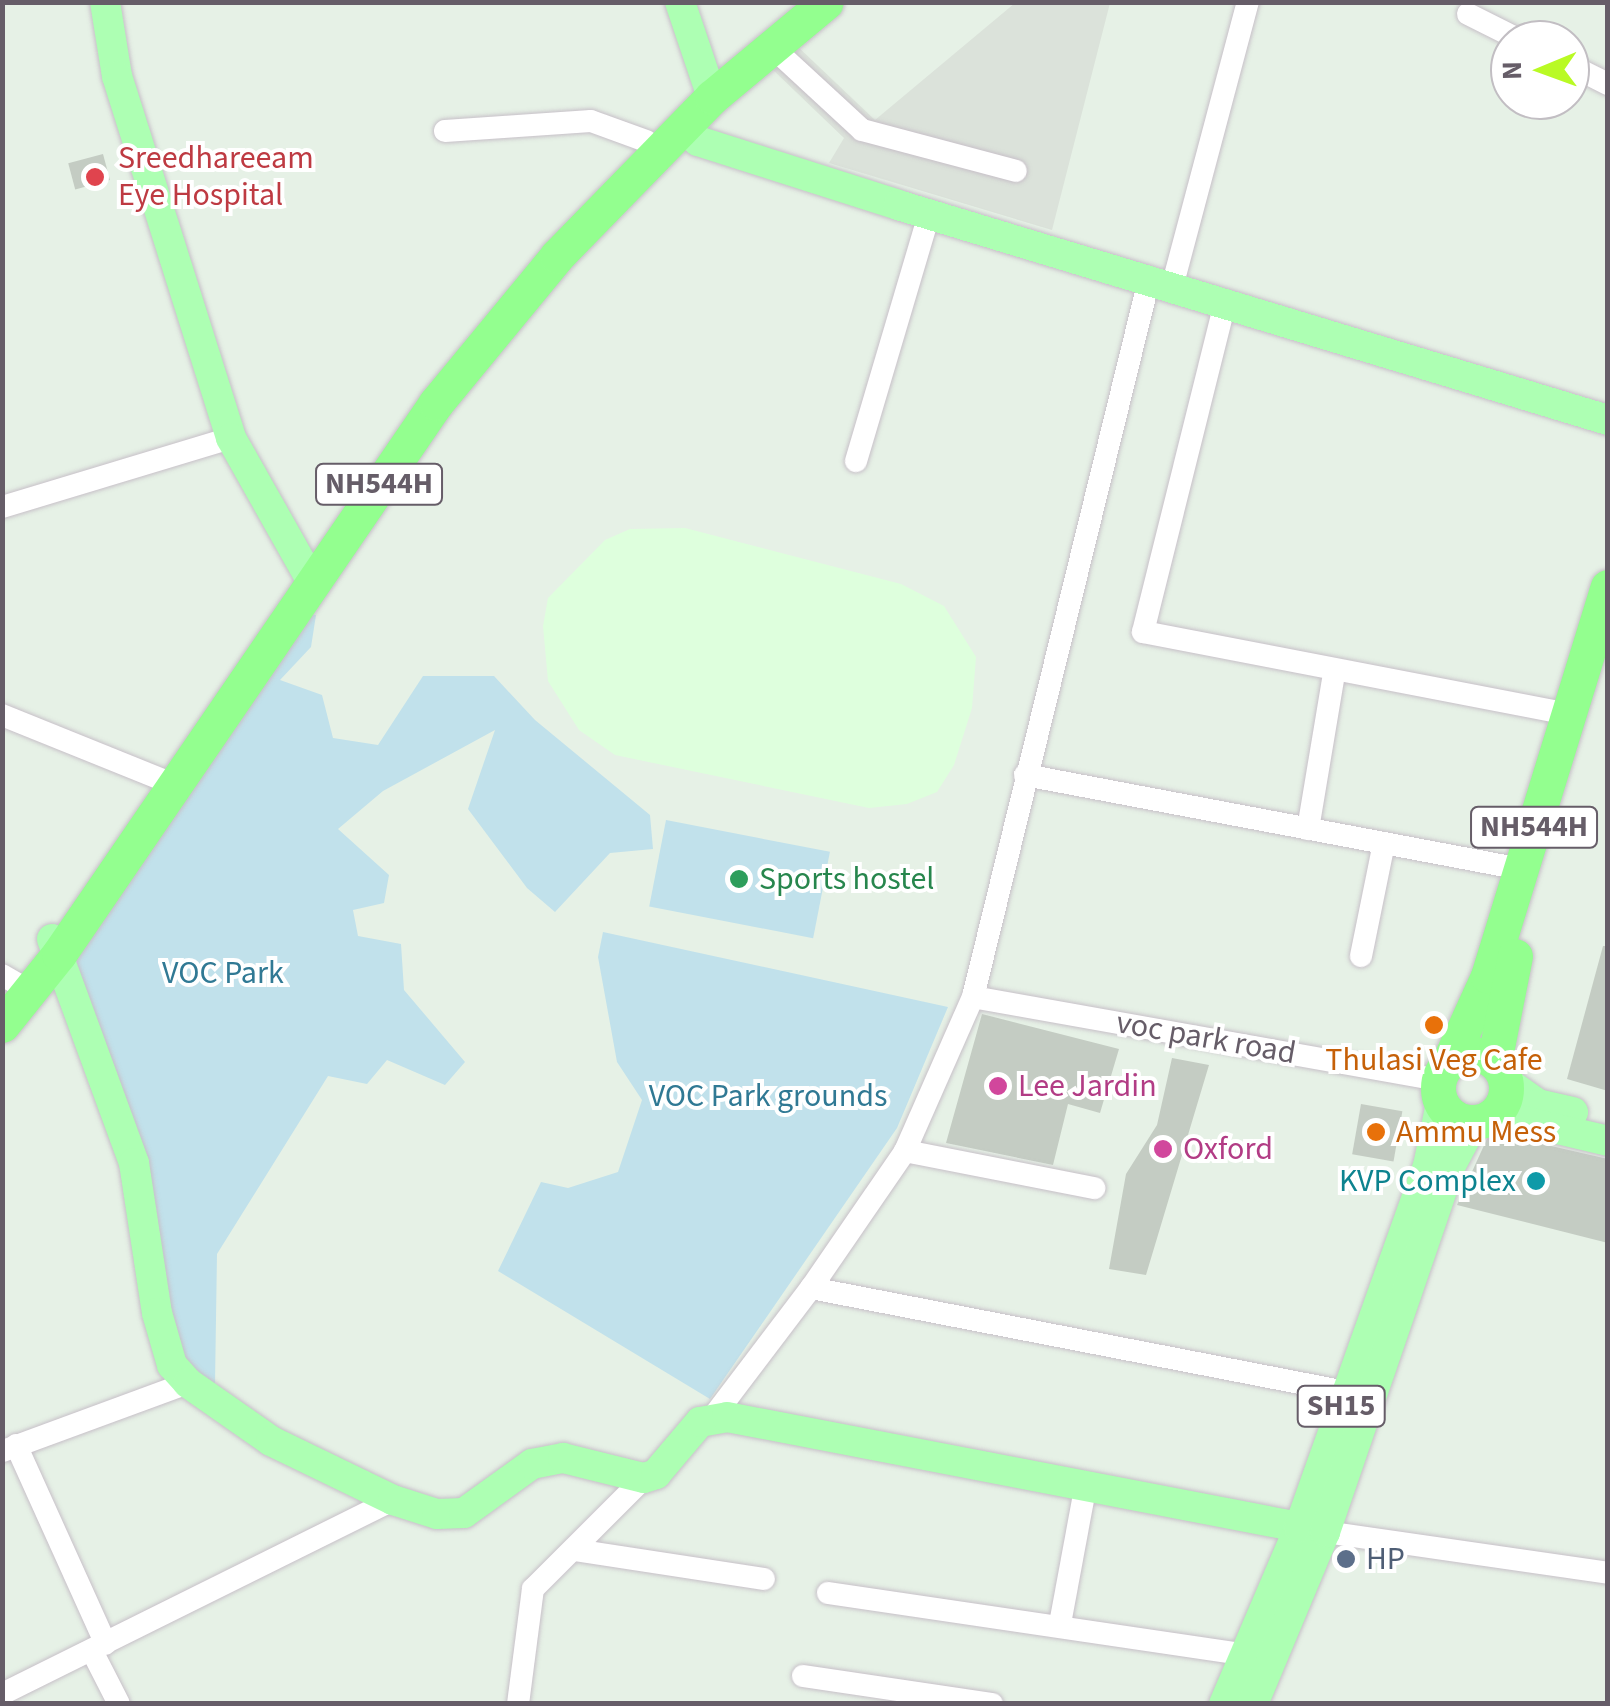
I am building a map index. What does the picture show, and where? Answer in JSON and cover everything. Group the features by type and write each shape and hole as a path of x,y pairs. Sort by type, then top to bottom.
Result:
{"highway":[{"name":"NH544H","path":"2,1025 13,987 54,945 305,572 531,265 646,141 804,2"},
{"name":"NH544H","path":"305,572 557,256 685,127 708,90 772,47 826,2"},
{"name":"NH544H","path":"1443,1082 1488,976 1608,587"},
{"name":"NH544H","path":"1492,1094 1505,988 1608,654"},
{"path":"1466,1054 1492,1094 1458,1120 1443,1082 1466,1054"}],"main road":[{"path":"106,2 117,76 231,438 305,572"},
{"path":"680,2 708,90"},
{"path":"685,127 698,141 929,215 1608,420"},
{"path":"54,945 134,1164 156,1313 172,1365 188,1384 270,1440 393,1500 437,1514 464,1512 532,1464 563,1458 644,1478 713,1417 1086,1484 1312,1530"},
{"name":"SH15","path":"1224,1704 1312,1530 1346,1392 1428,1166 1443,1082"},
{"path":"1492,1094 1608,1121"},
{"path":"1492,1094 1608,1141"},
{"name":"SH15","path":"1253,1704 1312,1530 1450,1167 1492,1094"}],"street":[{"path":"713,1417 812,1288 905,1151 973,996 1025,775 1160,284 1248,2"},
{"path":"1468,14 1490,25"},
{"path":"772,47 862,130 1016,171"},
{"path":"445,131 592,121 646,141"},
{"path":"856,462 929,215"},
{"path":"1225,303 1143,632 1334,672 1570,714"},
{"path":"2,507 231,438"},
{"path":"1308,829 1334,672"},
{"path":"2,715 164,778"},
{"path":"1025,775 1521,869"},
{"path":"1361,956 1384,843"},
{"name":"voc park road","path":"973,996 1443,1082"},
{"path":"905,1151 1094,1188"},
{"path":"812,1288 1346,1392"},
{"path":"119,1704 99,1648 9,1448 188,1384"},
{"path":"518,1704 533,1589 644,1478"},
{"path":"1060,1624 1086,1484"},
{"path":"2,1694 393,1500"},
{"path":"1312,1530 1608,1572"},
{"path":"575,1550 764,1579"},
{"path":"828,1592 1246,1655"},
{"path":"803,1676 992,1704"}],"shaded area":[{"path":"1015,3 1110,3 1052,230 829,163 844,138 771,68 796,45 875,120"},
{"path":"685,528 901,584 944,606 976,657 972,708 954,765 937,792 907,804 869,808 615,755 579,730 548,681 543,626 548,598 605,540 630,529"}],"green space":[{"name":"VOC Park","path":"297,614 316,615 311,647 280,680 322,695 333,738 378,745 423,676 494,676 535,720 650,815 653,849 610,853 555,912 527,888 468,809 495,730 383,791 338,829 389,875 384,903 353,910 358,936 401,944 404,990 465,1062 445,1085 387,1060 367,1084 328,1076 217,1254 215,1384 184,1368 68,953"},
{"name":"Sports hostel","path":"666,820 830,852 813,938 649,906"},
{"name":"VOC Park grounds","path":"603,932 948,1007 897,1128 710,1399 498,1271 541,1182 568,1188 618,1172 642,1100 617,1062 598,957"}],"building":[{"path":"103,154 110,180 75,189 68,163"},
{"path":"1603,946 1608,946 1608,1091 1567,1079"},
{"path":"982,1014 1119,1049 1100,1113 1068,1104 1053,1165 946,1143"},
{"name":"Oxford","path":"1172,1058 1209,1065 1146,1275 1109,1269 1126,1174 1157,1125"},
{"name":"Ammu Mess","path":"1361,1104 1402,1111 1394,1162 1352,1154"},
{"name":"KVP Complex","path":"1490,1132 1608,1159 1608,1243 1457,1205"}],"place":[{"name":"Sreedhareeam Eye Hospital","path":"95,177"},
{"name":"Sports hostel","path":"739,879"},
{"name":"Thulasi Veg Cafe","path":"1434,1025"},
{"name":"Lee Jardin","path":"998,1086"},
{"name":"Ammu Mess","path":"1376,1132"},
{"name":"Oxford","path":"1163,1149"},
{"name":"KVP Complex","path":"1536,1181"},
{"name":"HP","path":"1346,1559"}]}
